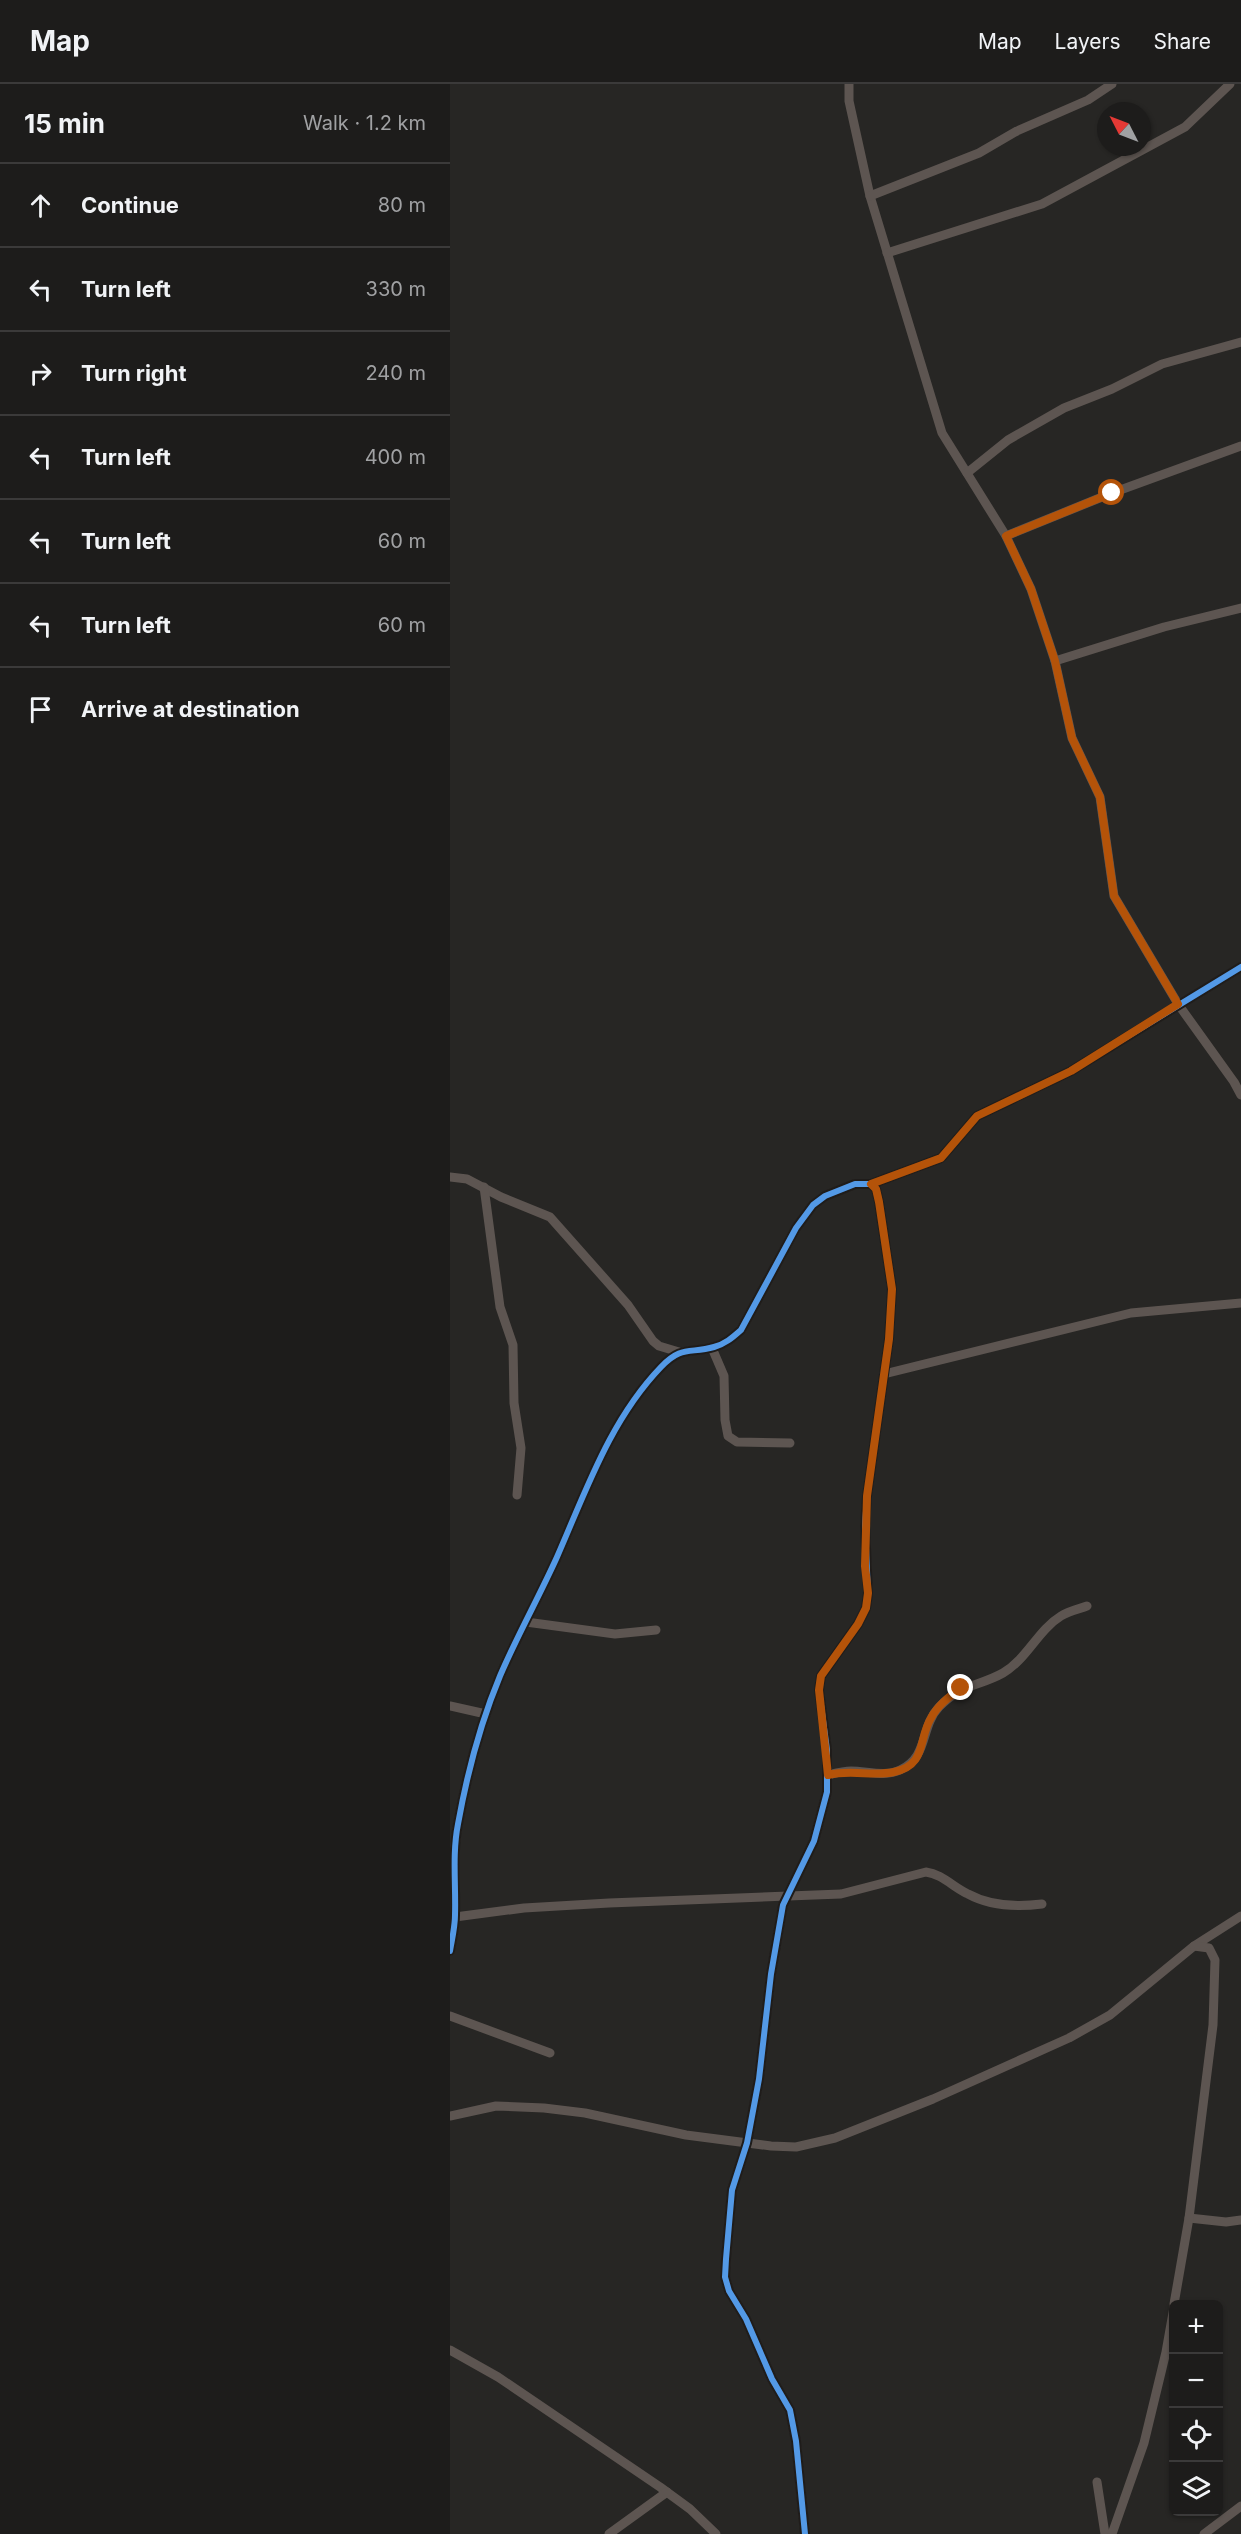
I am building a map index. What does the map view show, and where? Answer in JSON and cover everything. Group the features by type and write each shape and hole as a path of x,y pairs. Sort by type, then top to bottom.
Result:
{"street":[{"path":"849,84 849,101 870,196 942,433 1006,536 1031,589 1055,661 1072,738 1100,797 1114,896 1178,1004 1241,1095"},
{"path":"870,196 979,153 1017,131 1088,100 1112,84"},
{"path":"886,253 1042,204 1185,127 1230,84"},
{"path":"967,473 1008,440 1064,408 1112,389 1162,364 1241,342"},
{"path":"1006,536 1112,493 1241,447"},
{"path":"1055,661 1164,627 1241,608"},
{"path":"450,1951 455,1917 454,1864 457,1828 473,1753 500,1677 612,1433 633,1401 662,1366 679,1352 695,1348 712,1348 729,1341 741,1330 792,1235 813,1205 825,1196 855,1184 871,1184 941,1158 977,1116 1071,1071 1241,967"},
{"path":"450,1177 467,1179 501,1197 550,1217 628,1305 653,1341 659,1346 679,1352"},
{"path":"805,2534 796,2441 790,2410 772,2379 746,2319 729,2291 725,2277 732,2190 747,2143 759,2079 780,1921 786,1896 801,1871 814,1841 827,1792 828,1775 819,1690 821,1676 858,1624 866,1608 868,1593 865,1536 867,1496 884,1374 892,1289 879,1202 876,1189 871,1184"},
{"path":"484,1187 500,1307 513,1345 514,1403 521,1448 517,1495"},
{"path":"884,1374 1131,1313 1241,1303"},
{"path":"712,1348 724,1376 725,1420 728,1436 737,1442 790,1443"},
{"path":"828,1775 849,1770 893,1772 910,1764 922,1749 930,1719 949,1697 961,1688 1002,1674 1017,1663 1049,1626 1061,1616 1087,1606"},
{"path":"526,1622 615,1634 656,1630"},
{"path":"450,1706 486,1714"},
{"path":"455,1917 524,1908 841,1894 926,1872 935,1874 970,1896 1020,1906 1042,1904"},
{"path":"450,2116 496,2106 544,2108 585,2113 686,2135 747,2143 796,2147 836,2138 933,2099 1069,2038 1110,2015 1194,1946 1241,1916"},
{"path":"1175,2300 1190,2218 1213,2025 1215,1960 1209,1948 1194,1946"},
{"path":"450,2016 550,2053"},
{"path":"1190,2218 1226,2222 1241,2220"},
{"path":"1112,2534 1144,2443 1169,2335"},
{"path":"450,2350 498,2378 667,2492 690,2509 716,2534"},
{"path":"1097,2482 1105,2534"},
{"path":"609,2534 667,2492"},
{"path":"1204,2534 1241,2506"}],"cycle path":[{"path":"450,1951 455,1920 456,1835 470,1768 486,1712 507,1661 557,1557 601,1457 613,1433 643,1388 668,1360 686,1351 718,1346 741,1330 796,1228 813,1205 825,1196 855,1184 871,1184 941,1158 977,1116 1071,1071 1241,967"},
{"path":"805,2534 796,2441 790,2410 772,2379 746,2319 729,2291 725,2277 732,2190 747,2143 759,2079 771,1974 783,1905 814,1841 827,1792 827,1750 819,1690 821,1676 858,1624 866,1608 868,1593 865,1526 867,1496 889,1339 892,1289 879,1202 876,1189 871,1184"}],"route":[{"path":"961,1688 938,1708 930,1719 922,1749 910,1764 893,1772 849,1770 828,1775 819,1690 821,1676 858,1624 866,1608 868,1593 865,1566 867,1496 889,1339 892,1289 879,1202 876,1189 871,1184 941,1158 977,1116 1071,1071 1178,1004 1114,896 1100,797 1072,738 1055,661 1031,589 1006,536 1112,493"}]}
